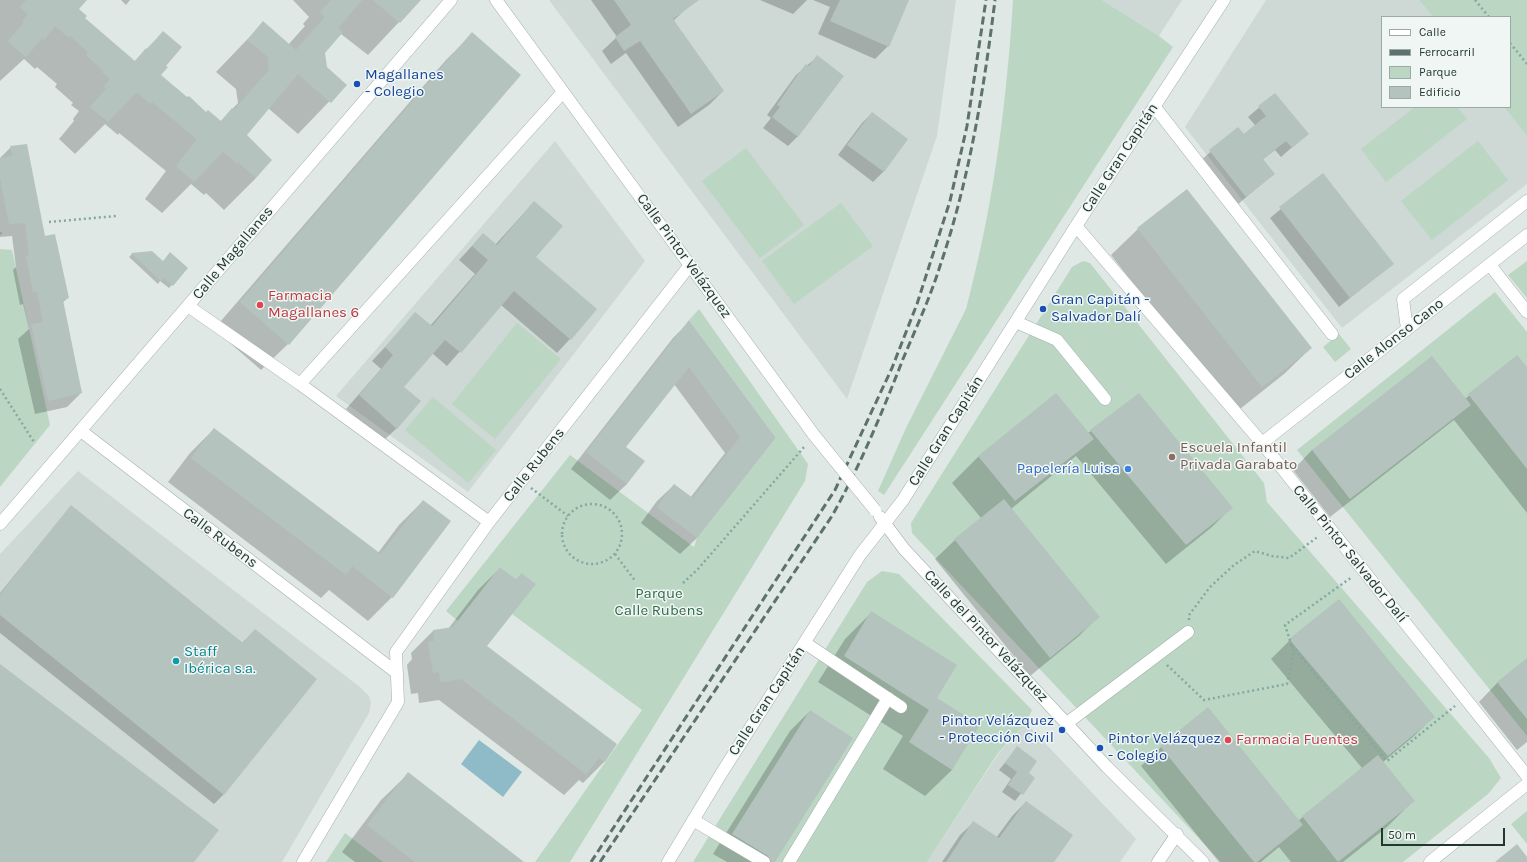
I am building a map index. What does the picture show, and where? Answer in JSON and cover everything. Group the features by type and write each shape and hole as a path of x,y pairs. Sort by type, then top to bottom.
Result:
{"street":[{"name":"Calle Magallanes","path":"0,524 81,432 451,0"},
{"name":"Calle Pintor Velázquez","path":"496,0 814,435 875,510"},
{"name":"Calle Gran Capitán","path":"668,862 860,555 903,500 1076,226 1224,0"},
{"path":"300,384 563,92"},
{"path":"1154,106 1332,334"},
{"path":"1407,329 1403,298 1527,201"},
{"name":"Calle Pintor Salvador Dalí","path":"1076,226 1262,443 1527,776"},
{"name":"Calle Alonso Cano","path":"1262,443 1527,235"},
{"name":"Calle Rubens","path":"303,862 398,702 396,652 489,522 690,264"},
{"path":"1490,265 1527,312"},
{"path":"188,306 300,384 489,522"},
{"path":"1016,322 1057,340 1105,399"},
{"name":"Calle Rubens","path":"81,432 396,673"},
{"name":"Calle Magallanes","path":"0,513 15,506"},
{"name":"Calle del Pintor Velázquez","path":"875,510 904,549 1107,767 1203,862"},
{"path":"1067,723 1188,632"},
{"path":"805,643 901,706"},
{"path":"789,862 888,698"},
{"path":"1430,862 1527,784"},
{"path":"693,820 764,862"},
{"path":"1158,862 1176,834"}],"path":[{"path":"1475,0 1488,16"},
{"path":"1511,44 1527,64"},
{"path":"49,222 116,216"},
{"path":"0,234 3,231"},
{"path":"0,388 34,442"},
{"path":"683,583 698,569 814,435"},
{"path":"522,481 568,516"},
{"path":"593,504 602,506 611,511 621,527 622,536 620,545 615,554 608,560 598,564 583,563 570,554 564,546 562,536 563,525 568,516 584,505 593,504"},
{"path":"1188,632 1190,615 1210,587 1234,565 1255,551 1272,556 1289,558 1329,528"},
{"path":"615,554 636,582"},
{"path":"1157,654 1204,700 1287,684 1294,653 1285,625 1362,570"},
{"path":"1291,644 1387,761 1465,698"}],"shaded area":[{"path":"549,0 956,0 937,136 847,399"},
{"path":"1102,0 1182,0 1159,36"},
{"path":"1266,0 1419,0 1432,16 1381,16 1381,108 1505,108 1527,136 1527,184 1342,328 1185,127"},
{"path":"555,141 645,261 468,492 336,396"},
{"path":"78,471 360,687 369,696 371,703 369,713 282,862 0,862 0,554"},
{"path":"1026,723 1136,839 1120,862 927,862 999,753"}],"green space":[{"path":"1013,0 1102,0 1159,36 1173,47 884,495 878,491 906,428 966,309 987,218 999,146"},
{"path":"1419,0 1527,0 1527,136 1505,108 1511,108 1511,16 1432,16"},
{"path":"1414,108 1458,108 1467,119 1386,182 1361,149"},
{"path":"1478,141 1508,180 1432,240 1401,201"},
{"path":"746,148 804,225 760,258 702,181"},
{"path":"841,203 873,246 794,304 762,261"},
{"path":"0,249 12,250 50,425 0,487"},
{"path":"1083,261 1090,263 1264,483 1267,502 1489,758 1501,778 1488,794 1403,862 1221,862 912,533 911,523 1072,267"},
{"path":"1527,261 1527,298 1508,275"},
{"path":"1495,292 1527,332 1527,736 1297,450"},
{"name":"Parque Calle Rubens","path":"699,309 808,464 805,481 570,862 535,862 642,710 512,614 521,573 516,579 500,567 458,621 446,611 570,455 694,547 697,538 776,438 689,320"},
{"path":"517,323 561,359 495,439 452,404"},
{"path":"1339,334 1351,349 1335,362 1323,347"},
{"path":"433,397 496,450 468,483 405,430"},
{"path":"882,571 899,574 1032,710 1026,723 998,753 927,862 693,862 867,582"},
{"path":"1527,811 1527,844 1511,824"},
{"path":"345,833 383,862 326,862"}],"water":[{"path":"479,740 522,772 503,797 461,764"}],"building":[{"path":"26,0 87,0 79,9 87,16 85,18 135,61 146,48 147,50 163,31 182,47 166,66 168,67 161,75 187,97 189,96 206,112 208,110 221,121 232,108 234,110 269,70 268,57 247,40 263,21 296,50 325,17 320,12 331,0 362,0 338,28 343,32 325,53 327,67 347,85 331,103 298,74 247,135 272,160 256,178 238,162 236,163 223,152 194,182 176,166 197,139 152,102 150,104 137,92 108,122 90,107 106,89 104,86 110,79 102,72 104,71 86,55 88,52 70,36 68,37 55,26 44,40 42,38 26,57 8,41 24,23 22,21 28,14 20,7"},
{"path":"373,0 421,0 400,23"},
{"path":"614,0 699,0 673,19 724,91 691,114 640,41 624,51 615,37 631,25"},
{"path":"840,0 909,0 889,47 830,21"},
{"path":"472,32 521,75 289,345 240,302"},
{"path":"817,55 844,76 798,137 772,117 780,107 777,105 798,74 806,64 809,66"},
{"path":"1275,93 1309,134 1292,148 1286,141 1263,159 1275,174 1246,197 1209,150 1238,127 1244,134 1266,116 1258,106"},
{"path":"872,112 908,139 884,172 847,145"},
{"path":"27,144 45,236 55,234 69,298 63,300 82,393 48,401 31,324 43,322 37,291 33,292 26,256 29,255 25,223 9,224 0,178 0,158 13,156 10,146"},
{"path":"1323,173 1394,264 1350,298 1279,207"},
{"path":"1187,189 1312,348 1262,387 1137,228"},
{"path":"534,201 563,226 536,257 597,309 571,340 514,291 461,353 445,340 404,387 421,401 397,429 359,395 393,355 385,347 415,312 432,326 488,260 472,246 483,233 497,245"},
{"path":"152,251 163,261 170,252 188,268 173,286 164,278 161,281 131,253"},
{"path":"689,320 776,438 697,538 657,507 674,484 693,498 740,437 689,367 626,447 645,461 627,484 586,452"},
{"path":"1517,355 1527,367 1527,469 1468,394"},
{"path":"1432,356 1471,405 1350,499 1312,450"},
{"path":"1056,393 1094,439 1015,501 978,456"},
{"path":"1139,393 1233,508 1186,545 1090,430"},
{"path":"214,428 381,554 423,500 451,521 393,598 352,566 346,575 191,458"},
{"path":"1004,499 1100,617 1050,658 954,539"},
{"name":"Staff Ibérica s.a.","path":"71,505 243,643 255,629 317,679 224,795 0,615 0,594"},
{"path":"500,567 516,579 521,573 536,584 487,646 617,744 605,762 599,758 586,774 461,679 441,682 439,672 433,673 428,642 434,641 433,630 453,627"},
{"path":"1339,599 1435,717 1388,756 1289,639"},
{"path":"871,611 957,665 937,698 980,725 952,770 909,742 929,710 844,656"},
{"path":"1527,658 1527,719 1497,682"},
{"path":"0,664 219,830 194,862 0,862"},
{"path":"1208,707 1303,825 1257,862 1254,862 1160,746"},
{"path":"810,710 853,738 775,862 771,862 768,856 732,834"},
{"path":"1017,746 1037,761 1029,773 1035,778 1023,795 1008,785 1017,772 1005,763"},
{"path":"1378,755 1415,801 1338,862 1302,816"},
{"path":"408,772 524,862 415,862 367,825"},
{"path":"1026,801 1073,835 1054,862 946,862 973,821 999,838"},
{"path":"1517,844 1527,857 1527,862 1495,862"}],"railway":[{"path":"591,862 835,490 892,368 917,304 950,201 967,126 986,0"},
{"path":"600,862 832,516 861,459 927,301 950,234 974,134 986,67 995,0"}],"place":[{"name":"Magallanes - Colegio","path":"357,84"},
{"name":"Farmacia Magallanes 6","path":"260,305"},
{"name":"Gran Capitán - Salvador Dalí","path":"1043,309"},
{"name":"Escuela Infantil Privada Garabato","path":"1172,457"},
{"name":"Papelería Luisa","path":"1128,469"},
{"name":"Staff Ibérica s.a.","path":"176,661"},
{"name":"Pintor Velázquez - Protección Civil","path":"1062,730"},
{"name":"Farmacia Fuentes","path":"1228,740"},
{"name":"Pintor Velázquez - Colegio","path":"1100,748"}]}
